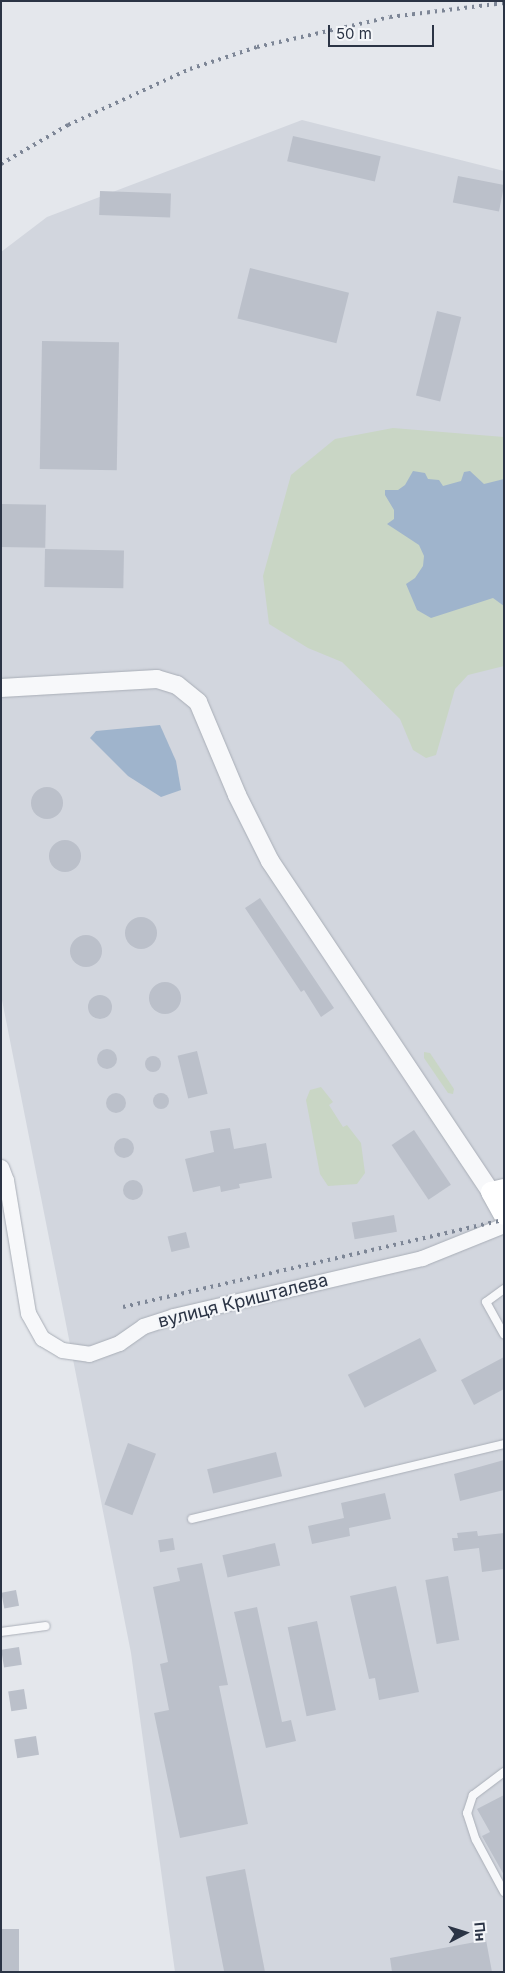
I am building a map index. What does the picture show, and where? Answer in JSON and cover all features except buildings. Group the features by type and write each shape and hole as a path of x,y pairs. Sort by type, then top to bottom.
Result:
{"main road":[{"path":"497,1190 504,1215"}],"street":[{"path":"1,688 157,679 178,684 198,702 236,795 270,861 497,1190"},
{"name":"вулиця Кришталева","path":"1,1167 6,1180 28,1313 42,1338 62,1350 89,1354 119,1343 143,1326 173,1316 422,1258 504,1225"}],"lane":[{"path":"504,1289 486,1302 504,1334"},
{"path":"192,1519 504,1444"},
{"path":"1,1632 46,1626"},
{"path":"504,1772 473,1795 466,1812 476,1840 504,1892"}],"shaded area":[{"path":"302,120 504,171 504,1972 175,1972 131,1653 1,995 1,252 47,217"}],"green space":[{"path":"393,428 504,437 504,666 468,675 455,689 436,755 426,758 413,750 400,719 342,662 308,648 269,624 263,576 291,475 335,439"},
{"path":"424,1052 430,1053 454,1089 453,1094 448,1093 424,1058"},
{"path":"321,1087 333,1102 329,1105 343,1127 347,1125 361,1143 365,1173 357,1184 328,1186 320,1174 306,1100 310,1090"}],"water":[{"path":"413,471 425,473 428,479 439,480 443,486 461,481 464,472 470,471 484,484 504,479 504,606 493,598 431,618 417,610 406,584 415,578 423,566 424,556 419,545 387,524 394,519 394,510 385,495 385,490 398,490 405,485"},
{"path":"160,725 176,761 181,790 161,797 128,776 90,738 96,731"}],"railway":[{"path":"1,164 68,125 190,69 257,47 390,17 504,3"},
{"path":"123,1307 504,1220"}]}
